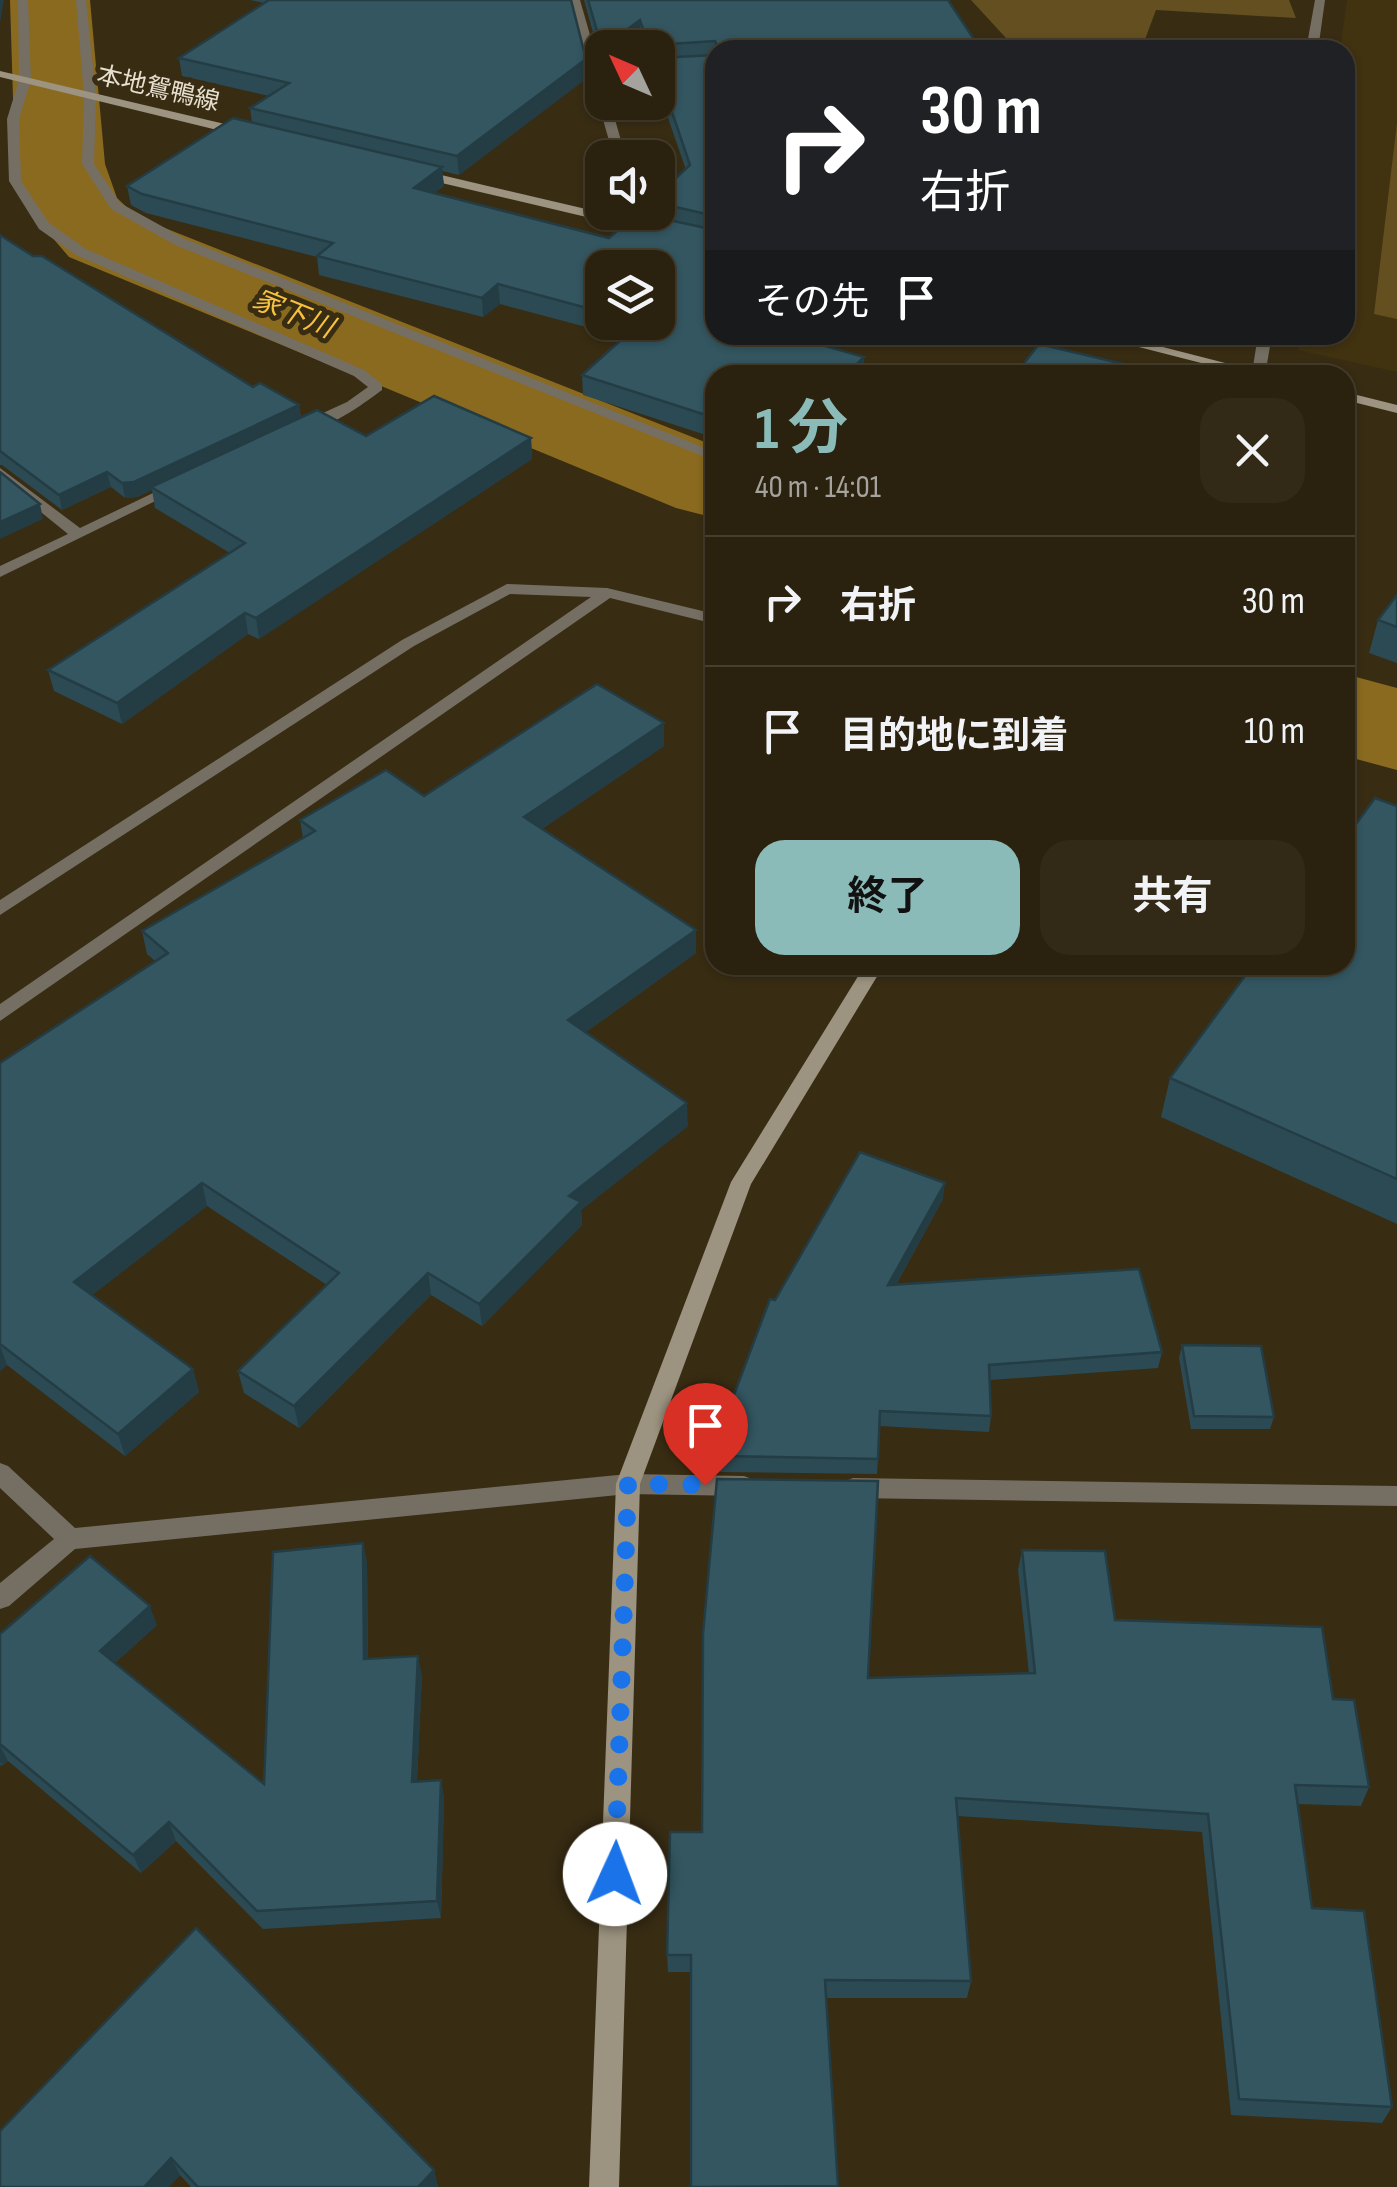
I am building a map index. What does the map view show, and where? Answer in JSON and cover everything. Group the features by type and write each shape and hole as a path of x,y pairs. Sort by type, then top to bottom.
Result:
{"main road":[{"name":"本地鴛鴨線","path":"0,74 260,136"},
{"path":"412,172 585,208"},
{"path":"1141,345 1224,365"},
{"path":"1355,398 1397,409"},
{"path":"604,2187 628,1484 741,1182 868,975"}],"street":[{"path":"23,0 25,80 13,119 15,181 44,226 81,252 359,373 377,387 352,404 284,437"},
{"path":"81,0 90,96 88,164 115,206 180,242 705,454"},
{"path":"575,0 585,30"},
{"path":"1314,40 1320,0"},
{"path":"0,472 78,534"},
{"path":"0,572 198,477"},
{"path":"0,909 408,643 507,589 606,594 705,617"},
{"path":"0,1014 606,594"},
{"path":"0,1473 70,1539"},
{"path":"0,1598 70,1539 628,1484 766,1486"},
{"path":"825,1487 1397,1496"}],"shaded area":[{"path":"971,0 1289,0 1296,18 1156,10 1145,40 1008,40"},
{"path":"1347,0 1397,0 1397,372 1298,350 1299,345 1355,345 1355,40 1341,40"},
{"path":"1397,123 1397,319 1374,314"}],"building":[{"path":"269,0 571,0 585,55 585,60 457,156 250,108 289,83 179,58"},
{"path":"588,0 948,0 974,40 705,40 675,44 675,30 643,30 640,20 626,30 597,30"},
{"path":"705,56 705,214 675,207 675,179 690,165 675,120 675,57"},
{"path":"233,118 442,167 414,188 609,238 618,230 675,230 675,221 705,228 705,345 822,345 864,357 856,365 705,365 705,415 582,375 621,340 675,340 675,250 585,250 585,307 498,284 482,298 317,256 333,243 142,194 127,186"},
{"path":"0,235 33,256 42,256 253,387 260,383 299,405 134,482 122,483 107,472 59,495 0,451"},
{"path":"1038,345 1043,345 1128,365 1023,365"},
{"path":"434,396 531,438 256,618 245,613 117,703 48,670 245,543 151,487 317,410 366,436"},
{"path":"0,472 40,504 0,522"},
{"path":"1397,595 1397,627 1378,620"},
{"path":"597,684 664,723 524,817 696,930 568,1020 687,1103 569,1196 581,1202 479,1304 428,1273 294,1406 238,1371 339,1273 202,1183 74,1282 193,1369 118,1434 0,1344 0,1063 168,953 142,931 315,831 300,820 386,770 424,796"},
{"path":"1375,798 1397,806 1397,1179 1170,1078 1246,975 1355,975 1355,825"},
{"path":"860,1152 945,1183 888,1285 1139,1269 1162,1352 989,1365 991,1416 880,1411 878,1459 720,1456 723,1424 770,1299 775,1300"},
{"path":"1182,1345 1261,1346 1274,1417 1194,1416"},
{"path":"717,1479 878,1481 868,1678 1035,1673 1022,1550 1105,1551 1115,1620 1322,1627 1333,1699 1354,1700 1369,1787 1295,1785 1312,1908 1364,1911 1392,2107 1239,2099 1208,1814 956,1798 971,1981 825,1980 838,2186 691,2187 691,1955 667,1955 670,1832 702,1832 703,1634"},
{"path":"363,1543 364,1659 418,1656 412,1782 441,1780 437,1901 257,1911 169,1822 133,1855 0,1744 0,1634 90,1556 150,1606 100,1651 264,1784 273,1552"},
{"path":"196,1928 434,2170 418,2187 198,2187 171,2158 144,2187 0,2187 0,2131"}],"waterway":[{"name":"家下川","path":"50,0 60,164 74,208 103,237 705,481"},
{"name":"家下川","path":"1355,716 1397,731"}],"route":[{"path":"615,1874 628,1484 705,1485"}]}
